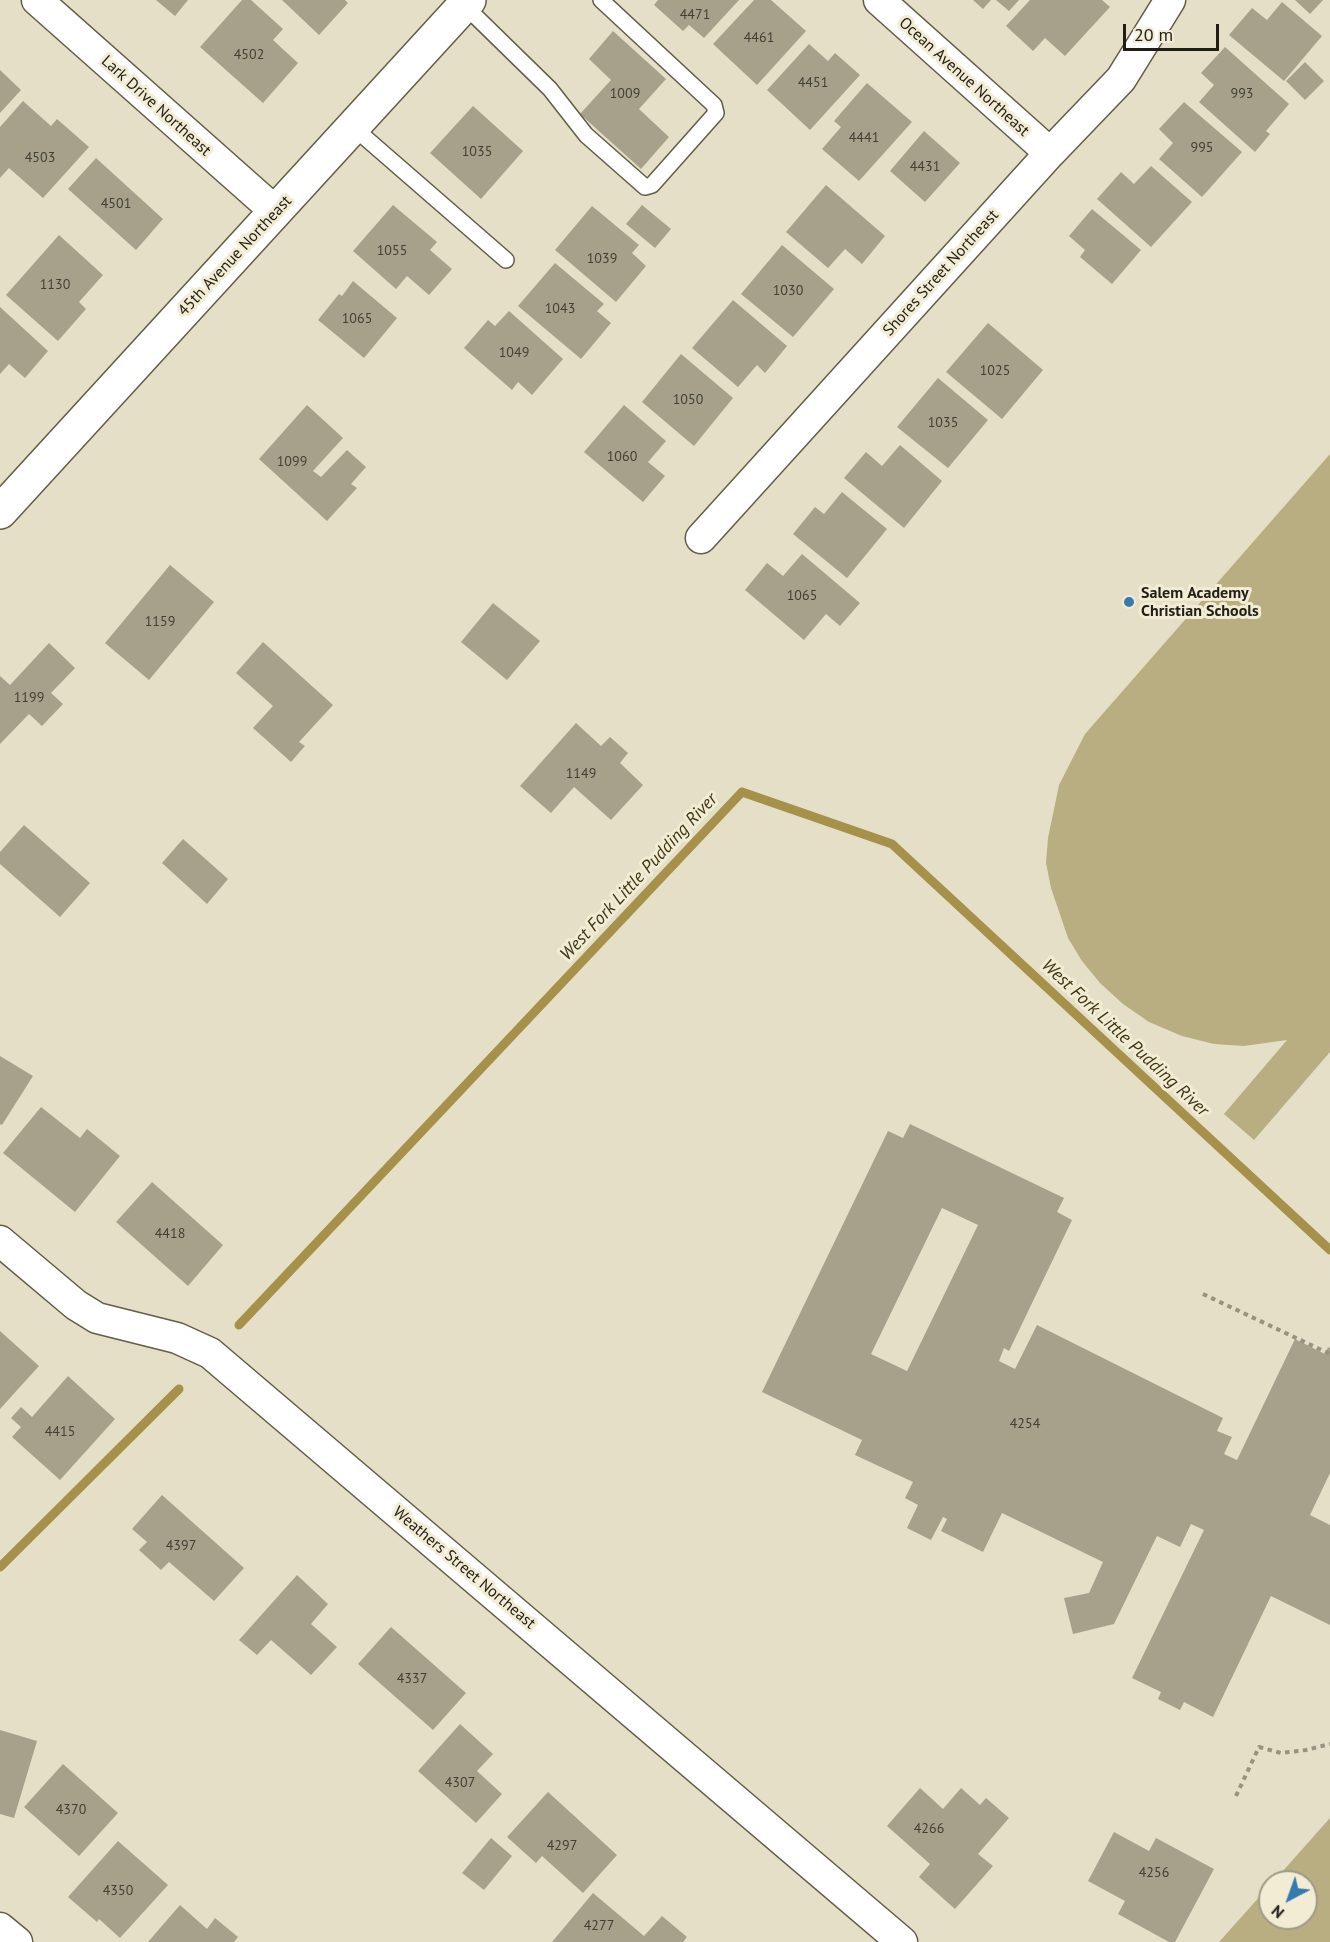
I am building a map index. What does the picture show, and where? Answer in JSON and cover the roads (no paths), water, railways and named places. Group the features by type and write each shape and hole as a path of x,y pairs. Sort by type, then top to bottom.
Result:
{"street":[{"name":"Lark Drive Northeast","path":"37,0 276,212"},
{"name":"Ocean Avenue Northeast","path":"879,0 1050,153"},
{"name":"Shores Street Northeast","path":"701,538 1050,153 1121,79 1170,0"},
{"name":"45th Avenue Northeast","path":"0,512 467,3"},
{"name":"Weathers Street Northeast","path":"0,1240 76,1305 97,1318 177,1338 210,1353 902,1942"},
{"path":"0,1928 16,1942"}],"lane":[{"path":"467,3 550,89 586,135 645,187 652,186 716,112 714,105 601,0"},
{"path":"353,127 506,260"}],"waterway":[{"name":"West Fork Little Pudding River","path":"239,1325 742,792 892,844 1330,1250"},
{"name":"West Fork Little Pudding River","path":"0,1567 179,1389"}],"place":[{"name":"Salem Academy Christian Schools","path":"1129,602"}]}
